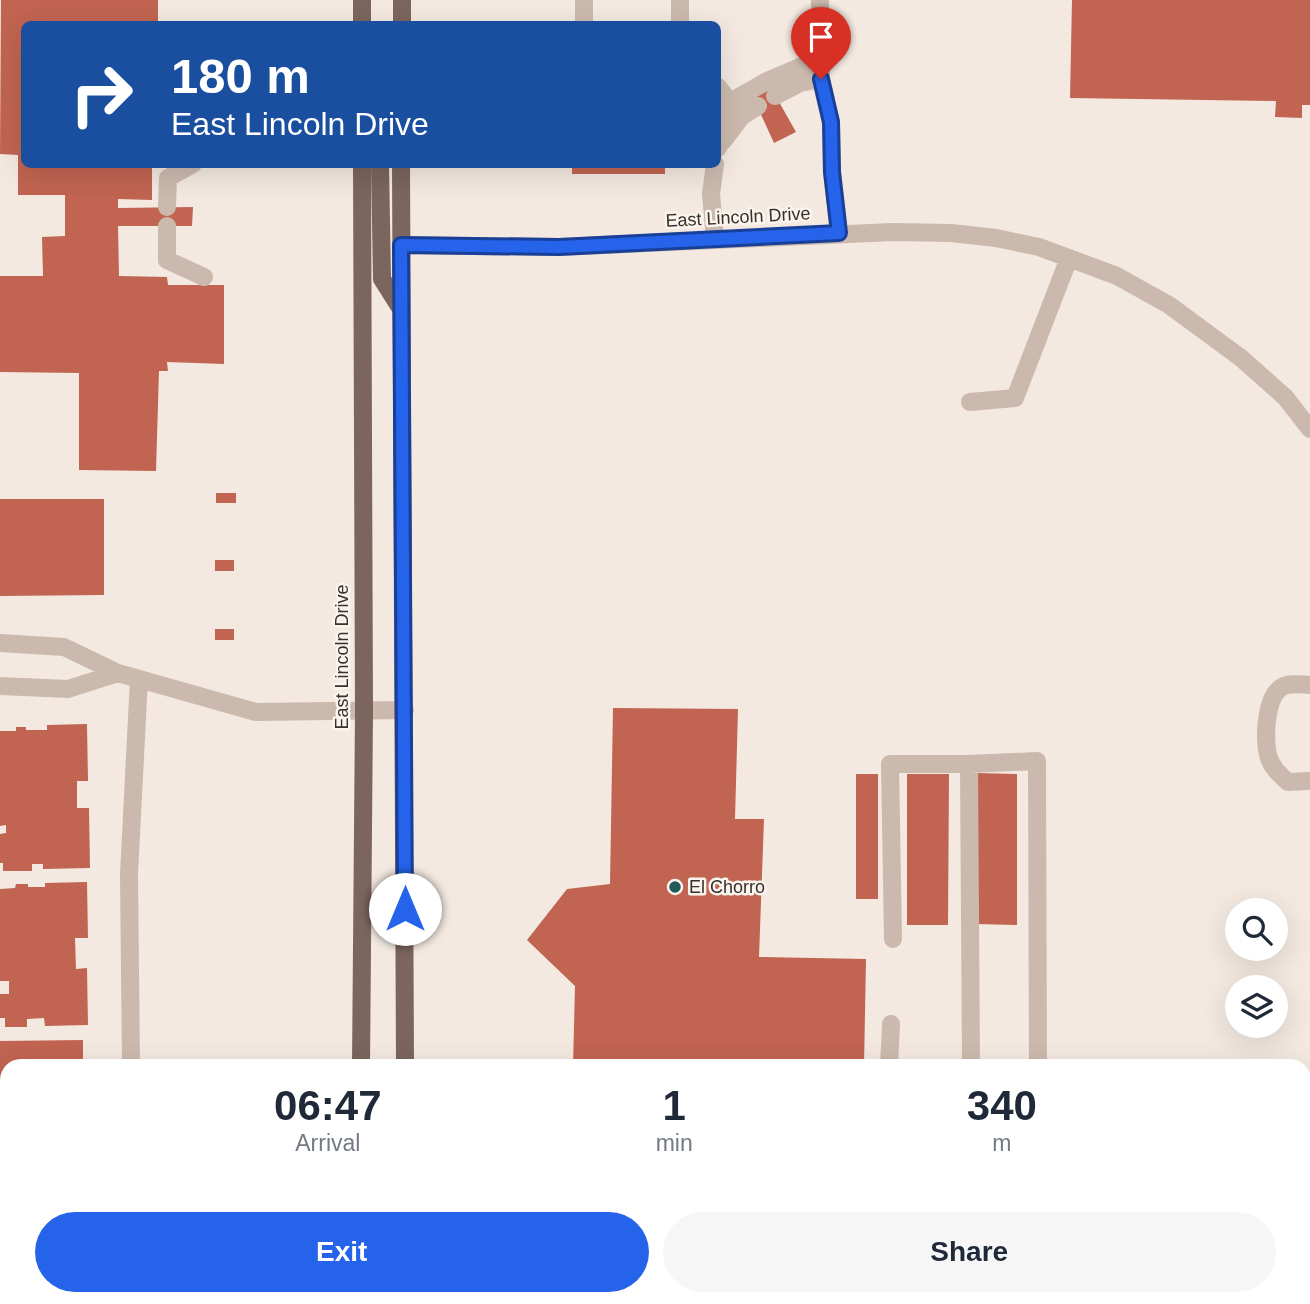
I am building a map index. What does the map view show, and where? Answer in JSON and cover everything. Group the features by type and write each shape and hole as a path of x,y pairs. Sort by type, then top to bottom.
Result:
{"main road":[{"path":"362,0 362,21"},
{"path":"402,0 402,21"},
{"name":"East Lincoln Drive","path":"361,1059 364,711 362,168"},
{"path":"380,168 383,279 401,309"},
{"path":"401,168 405,1059"}],"street":[{"path":"584,0 584,21"},
{"path":"680,0 680,21"},
{"path":"820,0 821,79 831,122 832,172 839,233"},
{"path":"721,142 736,109 767,81 821,58"},
{"path":"775,96 800,83 821,79"},
{"path":"721,91 736,109"},
{"path":"736,109 758,106"},
{"path":"167,207 168,178 186,168"},
{"path":"714,168 711,194 715,239"},
{"path":"167,226 167,260 204,277"},
{"name":"East Lincoln Drive","path":"401,245 559,247 839,233 951,233 996,238 1039,247 1117,276 1169,305 1241,358 1284,397 1310,429"},
{"path":"970,402 1016,398 1069,258"},
{"path":"0,643 65,647 118,673 256,712 405,710"},
{"path":"0,686 68,689 118,673"},
{"path":"131,1059 129,874 139,679"},
{"path":"1310,685 1286,685 1273,695 1268,714 1268,755 1276,771 1288,782 1310,781"},
{"path":"893,939 890,764 1037,761 1038,1059"},
{"path":"969,764 971,1059"},
{"path":"889,1059 891,1024"}],"building":[{"path":"1,0 158,0 158,21 21,21 21,168 152,168 152,200 118,199 118,208 193,207 192,226 118,226 119,276 167,277 168,285 224,285 224,364 167,362 168,371 159,371 156,471 79,470 79,373 0,372 0,276 43,276 42,237 65,236 65,195 18,195 18,155 0,154"},
{"path":"1072,0 1310,0 1310,105 1302,105 1302,118 1275,117 1276,101 1070,98"},
{"path":"770,86 796,132 774,143 752,95"},
{"path":"572,168 665,168 665,174 572,174"},
{"path":"216,493 236,493 236,503 216,503"},
{"path":"0,499 104,499 104,595 0,596"},
{"path":"215,560 234,560 234,571 215,571"},
{"path":"215,629 234,629 234,640 215,640"},
{"name":"El Chorro","path":"613,708 738,709 735,819 764,819 759,957 866,959 864,1059 573,1059 575,986 527,940 567,889 610,884"},
{"path":"87,724 88,781 77,781 77,808 89,808 90,868 43,869 43,864 32,864 32,871 3,871 3,863 0,863 0,834 6,833 6,825 0,826 0,731 16,731 16,727 47,730 47,725"},
{"path":"976,773 1017,774 1017,925 975,924"},
{"path":"856,774 878,774 878,899 856,899"},
{"path":"907,774 949,774 948,925 907,925"},
{"path":"87,882 88,938 75,938 76,969 87,968 88,1025 45,1026 44,1018 27,1019 27,1027 5,1027 5,1018 0,1018 0,994 9,994 9,981 0,981 0,889 15,888 16,884 45,887 45,883"},
{"path":"83,1040 83,1059 0,1059 0,1041"}],"place":[{"name":"El Chorro","path":"675,887"}],"route":[{"path":"405,909 401,245 559,247 839,233 832,172 831,122 821,79"}]}
